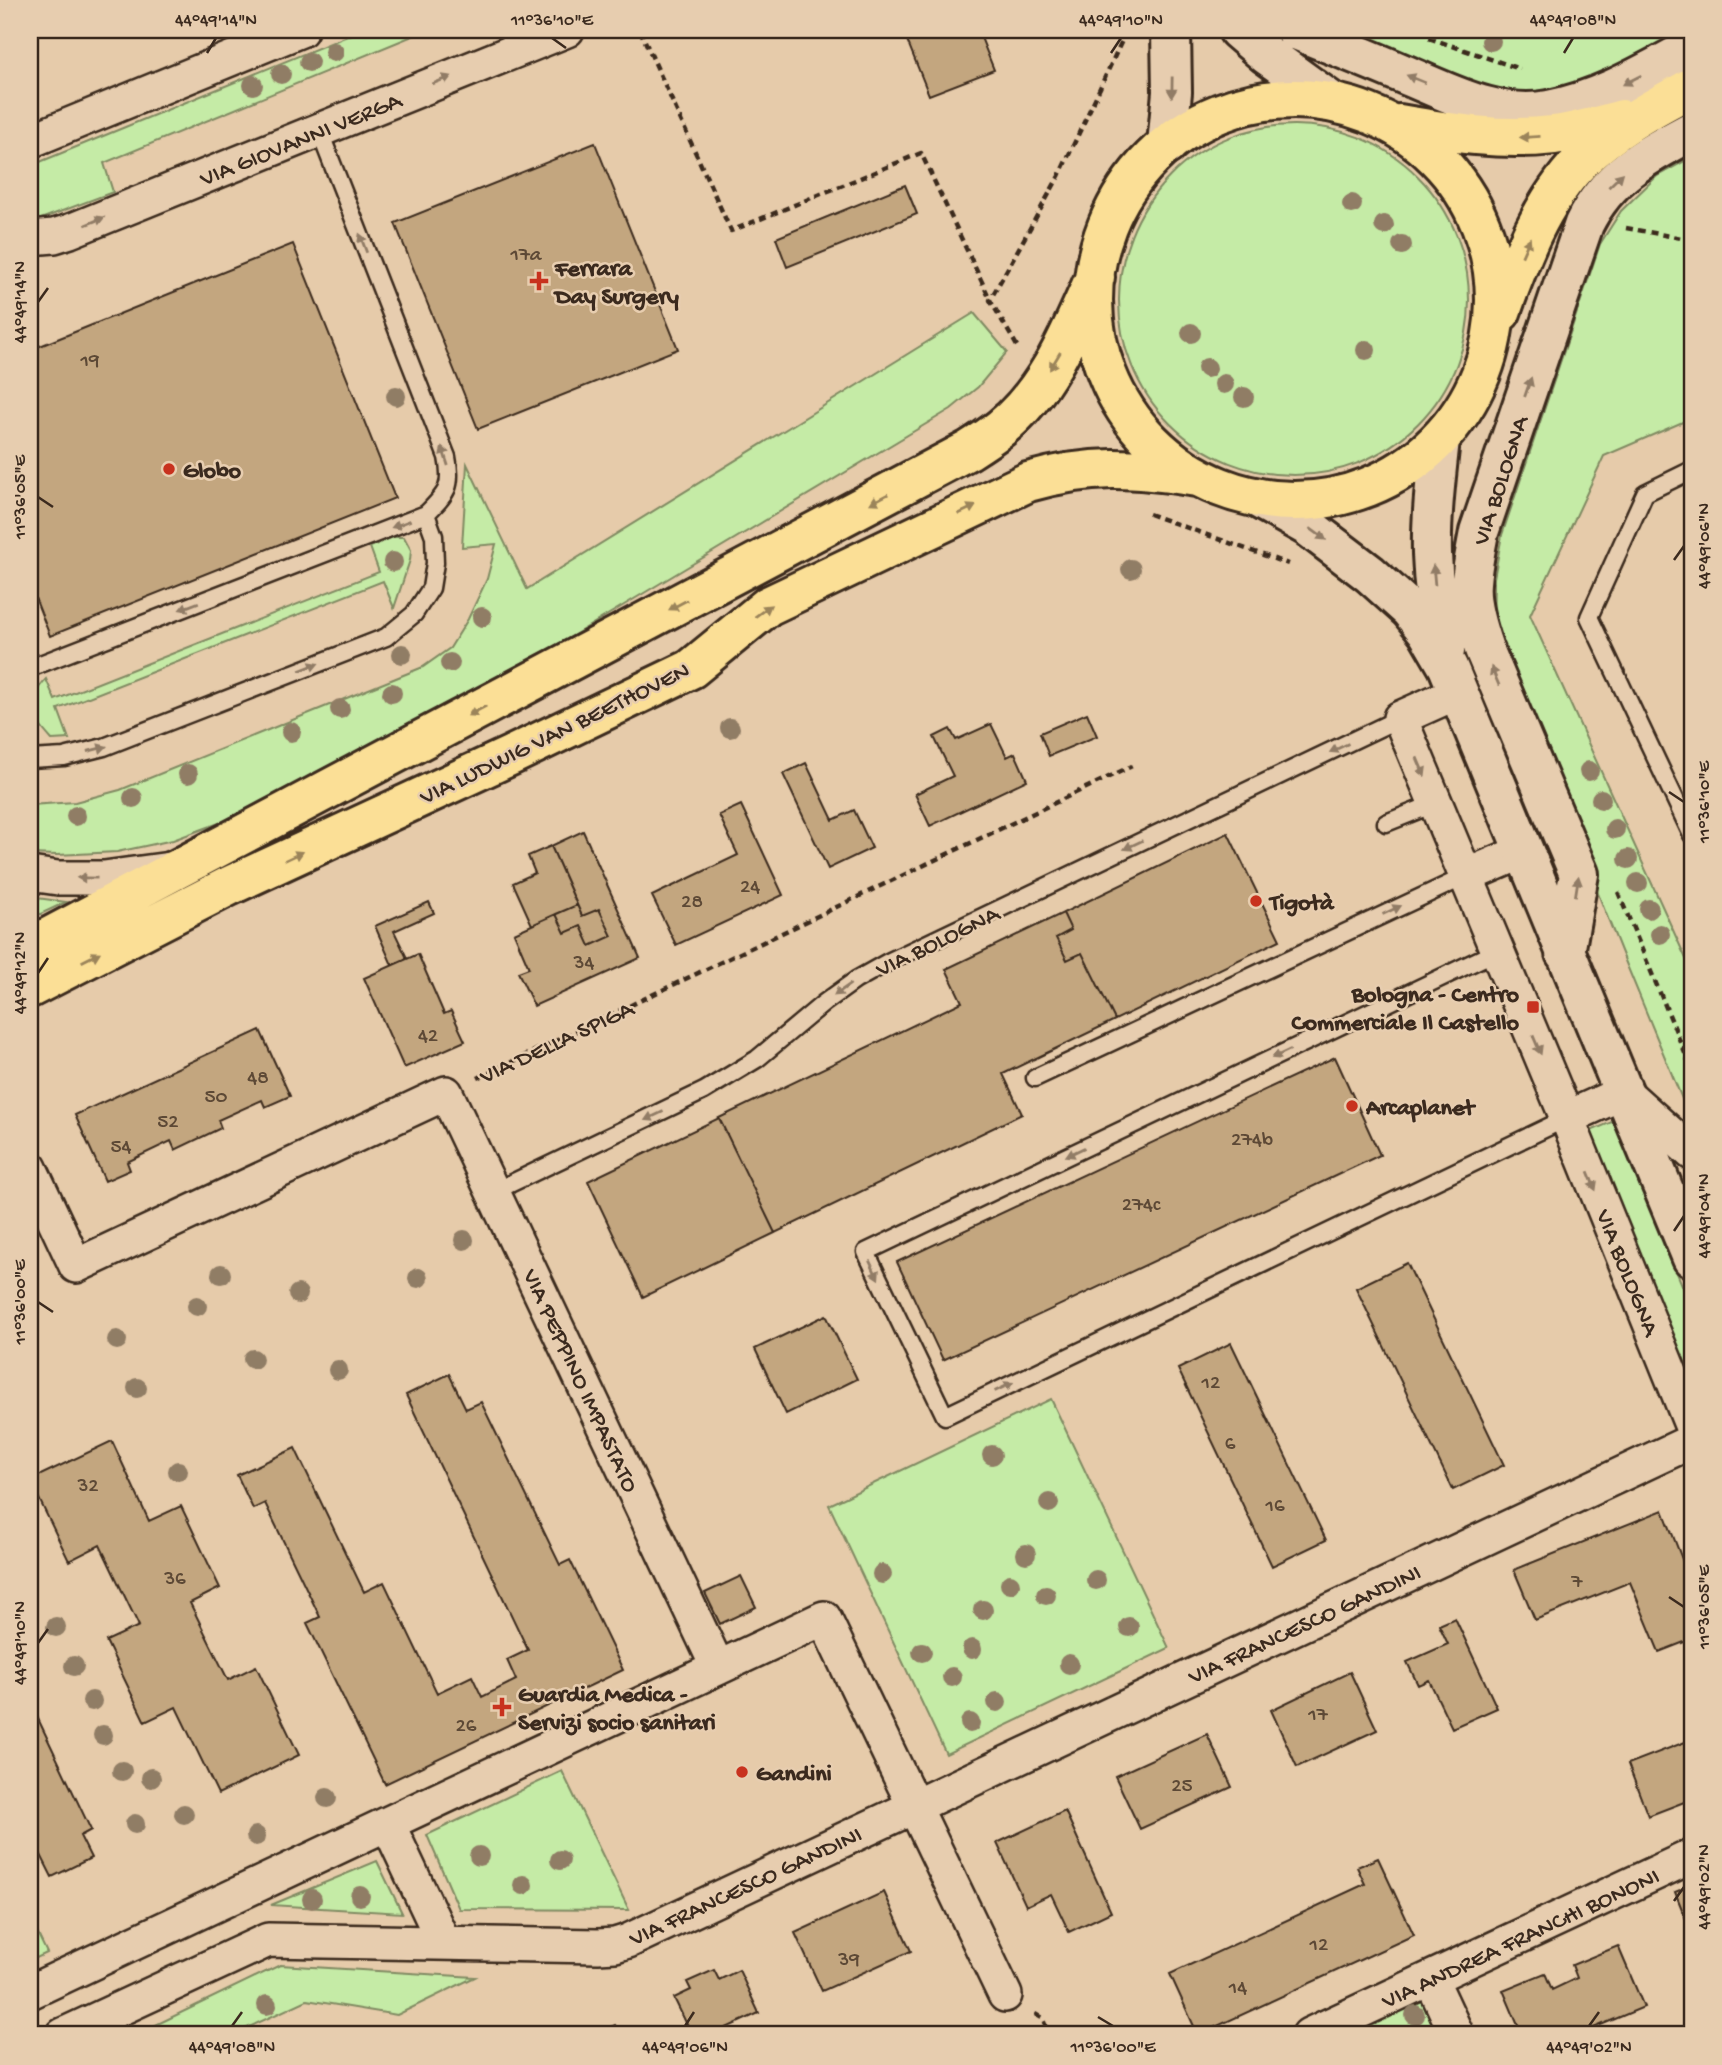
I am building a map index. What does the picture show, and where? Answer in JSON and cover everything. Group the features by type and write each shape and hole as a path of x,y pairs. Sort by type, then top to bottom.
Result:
{"main road":[{"path":"1493,334 1518,265 1532,235 1564,181 1581,161 1604,141 1645,113 1692,88"},
{"name":"VIA BOLOGNA","path":"1296,99 1332,102 1358,109 1405,131 1431,152 1455,178 1486,236 1493,268 1496,309 1493,334 1487,358 1469,400 1440,439 1412,464 1361,490 1341,496 1288,502 1259,499 1226,490 1183,469 1153,445 1129,415 1108,376 1096,337 1093,298 1095,277 1104,235 1122,197 1146,165 1167,145 1217,114 1255,103 1296,99"},
{"path":"1391,123 1478,136 1534,137 1585,129 1645,113"},
{"name":"VIA LUDWIG VAN BEETHOVEN","path":"30,947 969,450 1002,428 1038,387 1069,336 1095,277"},
{"name":"VIA LUDWIG VAN BEETHOVEN","path":"30,988 229,886 691,669 768,606 1028,482 1069,471 1101,468 1154,470 1197,477"}],"street":[{"path":"30,141 301,30"},
{"name":"VIA GIOVANNI VERGA","path":"30,238 54,236 70,231 567,30"},
{"path":"1167,145 1172,92 1171,30"},
{"name":"VIA BOLOGNA","path":"1238,30 1267,55 1332,102"},
{"path":"1296,30 1481,106 1527,112 1549,110 1603,93 1692,48"},
{"name":"VIA BOLOGNA","path":"1565,953 1579,874 1484,649 1470,586 1479,532 1590,211 1632,164 1692,131"},
{"name":"VIA BOLOGNA","path":"1440,439 1432,553 1435,594 1453,679"},
{"name":"VIA BOLOGNA","path":"1259,499 1307,526 1384,586 1410,610 1453,679 1692,1258"},
{"name":"VIA BOLOGNA","path":"1453,679 1400,718 1692,1427"},
{"path":"1466,876 1524,851"},
{"path":"30,874 58,878 104,878 179,868"},
{"path":"1567,1118 1624,1092 1692,1153"},
{"path":"30,1168 76,1266 446,1093"},
{"name":"VIA PEPPINO IMPASTATO","path":"446,1093 718,1668"},
{"name":"VIA FRANCESCO GANDINI","path":"63,2035 268,1940 283,1938 615,1945 647,1933 1692,1441"},
{"path":"30,1992 824,1618 1005,1995"},
{"path":"388,1824 444,1943"},
{"name":"VIA ANDREA FRANCHI BONONI","path":"1309,2035 1692,1856"},
{"path":"1431,1979 1457,2035"}],"lane":[{"path":"30,668 426,514 443,498 451,477 447,457 318,130"},
{"path":"1692,470 1645,493 1589,617 1692,835"},
{"path":"30,759 64,757 104,747 386,637 414,614 431,588 435,563 434,536 426,514"},
{"name":"VIA BOLOGNA","path":"492,1192 714,1085 757,1059 845,988 888,962 1400,718"},
{"path":"1386,823 1436,803"},
{"path":"1035,1078 1466,876"},
{"path":"1497,951 866,1252 945,1416 1567,1118"}],"path":[{"path":"640,30 731,232 921,153 990,300 1013,338"},
{"path":"990,300 1059,176 1126,30"},
{"path":"1625,228 1692,240"},
{"name":"VIA DELLA SPIGA","path":"446,1093 1132,766"},
{"path":"1618,891 1692,1070"}],"green space":[{"path":"362,30 427,30 104,163 113,192 30,223 30,166"},
{"path":"1333,30 1692,30 1603,82 1509,97"},
{"path":"1294,125 1328,129 1361,139 1391,155 1418,176 1439,203 1455,233 1465,266 1469,300 1465,334 1455,367 1439,397 1418,424 1391,445 1361,461 1328,471 1294,475 1260,471 1227,461 1197,445 1170,424 1149,397 1133,367 1123,334 1119,300 1123,266 1133,233 1149,203 1170,176 1197,155 1227,139 1260,129"},
{"path":"1692,157 1692,418 1604,456 1530,615 1692,972 1692,1123 1493,631 1494,578 1502,535 1600,244 1621,211 1657,176"},
{"path":"974,313 1007,352 978,387 951,409 564,641 241,815 173,840 117,852 30,854 30,805 75,802 120,790 423,667 450,648 468,619 487,579 496,544 462,547 467,464 527,589"},
{"path":"393,537 404,537 411,550 394,608 383,581 58,709 69,739 52,740 35,717 32,710 34,696 46,679 55,700 379,572 370,547"},
{"path":"30,897 66,902 30,919"},
{"path":"1614,1121 1692,1309 1692,1388 1586,1133"},
{"path":"1051,1399 1169,1648 946,1754 829,1505"},
{"path":"562,1771 629,1910 459,1909 427,1835"},
{"path":"377,1861 402,1913 271,1905"},
{"path":"30,1918 47,1953 30,1961"},
{"path":"280,1965 475,1977 397,2015 307,2000 232,2035 135,2035"},
{"path":"1423,1996 1442,2035 1339,2035"}],"building":[{"path":"903,30 978,30 994,70 929,95"},
{"path":"595,143 678,349 478,429 395,223"},
{"path":"905,185 917,214 787,267 776,238"},
{"path":"293,244 395,498 50,636 30,585 30,350"},
{"path":"1087,713 1097,736 1049,756 1040,733"},
{"path":"991,724 1007,757 1015,753 1027,780 930,826 915,794 953,776 934,737 950,729 956,740"},
{"path":"806,763 833,820 854,810 872,848 828,869 783,774"},
{"path":"741,805 783,895 676,945 652,896 738,855 719,815"},
{"path":"583,831 640,958 534,1006 518,972 529,968 514,933 556,914 565,933 581,926 590,946 612,936 599,909 582,916 551,846"},
{"path":"1228,833 1280,940 1115,1020 1082,953 1067,960 1056,938 1071,930 1063,913"},
{"path":"551,846 577,905 532,925 513,883 535,873 528,856"},
{"path":"429,902 434,913 394,931 407,958 392,965 375,926"},
{"path":"577,905 582,916 599,909 612,936 590,946 581,926 565,933 556,914"},
{"path":"1063,913 1071,930 1056,938 1067,960 1082,953 1115,1020 1003,1074 1022,1114 775,1233 719,1118 962,1002 946,969"},
{"path":"418,954 444,1014 451,1011 465,1041 404,1068 364,978"},
{"path":"260,1030 290,1096 265,1107 262,1100 218,1120 221,1128 175,1150 171,1141 127,1162 130,1170 105,1181 75,1115"},
{"path":"1335,1057 1380,1155 943,1360 897,1262"},
{"path":"719,1118 775,1233 643,1297 588,1181"},
{"path":"1407,1263 1504,1465 1453,1490 1356,1288"},
{"path":"826,1315 857,1379 786,1414 755,1349"},
{"path":"1231,1343 1326,1540 1272,1566 1178,1369"},
{"path":"449,1374 466,1409 481,1402 560,1565 570,1560 623,1670 385,1784 307,1623 320,1617 265,1503 253,1509 237,1475 295,1448 364,1592 384,1582 437,1693 472,1676 482,1697 516,1680 507,1660 528,1650 406,1395"},
{"path":"112,1441 149,1521 181,1506 220,1588 190,1603 228,1680 256,1666 299,1755 218,1794 176,1707 145,1722 106,1641 139,1626 100,1545 69,1561 30,1480"},
{"path":"1663,1510 1692,1585 1692,1639 1659,1652 1630,1582 1535,1620 1514,1570"},
{"path":"741,1576 756,1607 720,1624 705,1593"},
{"path":"1455,1618 1497,1708 1452,1728 1429,1680 1418,1685 1407,1662 1448,1644 1439,1625"},
{"path":"1350,1672 1377,1730 1297,1767 1271,1710"},
{"path":"30,1702 91,1830 80,1836 91,1858 52,1877 40,1853 30,1859"},
{"path":"1207,1734 1232,1787 1140,1829 1115,1776"},
{"path":"1685,1742 1692,1761 1692,1799 1648,1816 1628,1764"},
{"path":"1065,1811 1111,1912 1069,1932 1051,1894 1026,1906 997,1843"},
{"path":"1378,1858 1414,1935 1198,2035 1170,1974 1365,1884 1357,1867"},
{"path":"1692,1885 1692,1934 1675,1892"},
{"path":"884,1892 911,1951 822,1991 795,1933"},
{"path":"1618,1946 1644,2007 1577,2035 1522,2035 1503,1990 1545,1973 1552,1990 1577,1978 1572,1965"},
{"path":"714,1970 719,1980 739,1970 759,2013 711,2035 692,2035 674,1998 691,1990 687,1982"},
{"path":"615,2025 620,2035 593,2035"}],"place":[{"name":"Ferrara Day Surgery","path":"539,281"},
{"name":"Globo","path":"169,469"},
{"name":"Tigotà","path":"1256,901"},
{"name":"Bologna - Centro Commerciale Il Castello","path":"1533,1007"},
{"name":"Arcaplanet","path":"1352,1106"},
{"name":"Guardia Medica - Servizi socio sanitari","path":"502,1707"},
{"name":"Gandini","path":"742,1772"}]}
